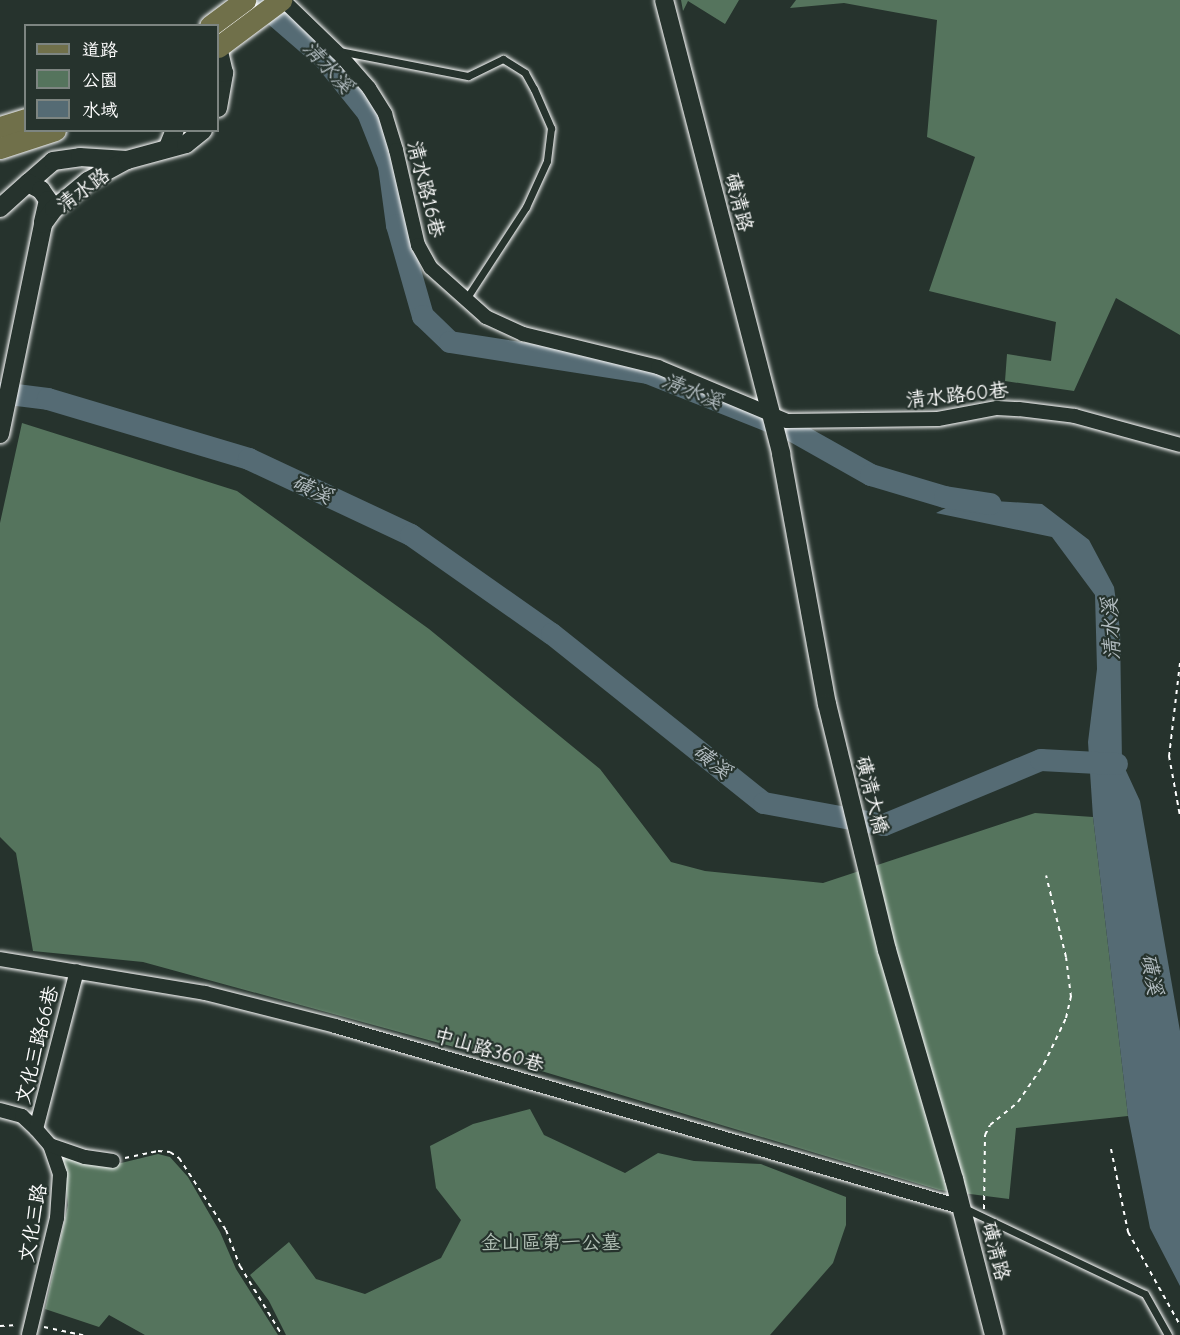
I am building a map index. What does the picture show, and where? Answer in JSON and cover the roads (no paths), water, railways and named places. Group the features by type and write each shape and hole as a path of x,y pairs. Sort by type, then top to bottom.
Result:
{"main road":[{"path":"214,24 246,7 279,2"},
{"path":"219,46 246,7"},
{"path":"0,127 24,120"},
{"path":"0,148 51,132"}],"street":[{"name":"磺清路","path":"664,0 770,415"},
{"name":"清水路16巷","path":"279,2 336,50 369,88 385,114 409,196 418,245 431,268 465,301 486,317 523,334 658,367 770,415"},
{"path":"219,51 224,73 219,102"},
{"name":"清水路","path":"43,224 54,208 80,188 127,160 171,139 186,144 201,132"},
{"name":"清水路","path":"0,208 53,161 127,160"},
{"name":"清水路","path":"1,428 25,321 48,200 41,190 28,183"},
{"name":"清水路60巷","path":"770,415 787,421 887,421 938,419 997,408 1019,409 1075,416 1180,445"},
{"name":"磺清大橋","path":"770,415 780,454 827,704 887,950 954,1179"},
{"name":"中山路360巷","path":"0,958 205,993 335,1026 961,1207"},
{"name":"文化三路66巷","path":"36,1129 77,971"},
{"name":"文化三路","path":"0,1110 22,1116 36,1129 50,1145 60,1174 57,1218 30,1330"},
{"path":"50,1145 85,1158 113,1161"},
{"name":"磺清路","path":"954,1179 994,1335"}],"lane":[{"path":"336,50 468,76 503,59 525,73 534,89 551,128 547,161 526,207 465,301"},
{"path":"961,1207 1145,1294 1168,1335"}],"water":[{"path":"963,499 1042,504 1089,540 1114,587 1120,630 1122,762 1140,801 1180,1031 1180,1286 1150,1228 1128,1116 1093,817 1088,742 1097,669 1095,595 1052,537 936,513"}],"waterway":[{"name":"清水溪","path":"257,0 324,58 368,113 389,166 397,225 423,316 450,342 648,373 791,430 871,475 945,497 990,504"},
{"name":"磺溪","path":"0,393 48,399 249,459 411,535 552,634 764,803 884,825 1041,760 1117,764"}],"park label":[{"name":"金山區第一公墓","path":"551,1242"}]}
